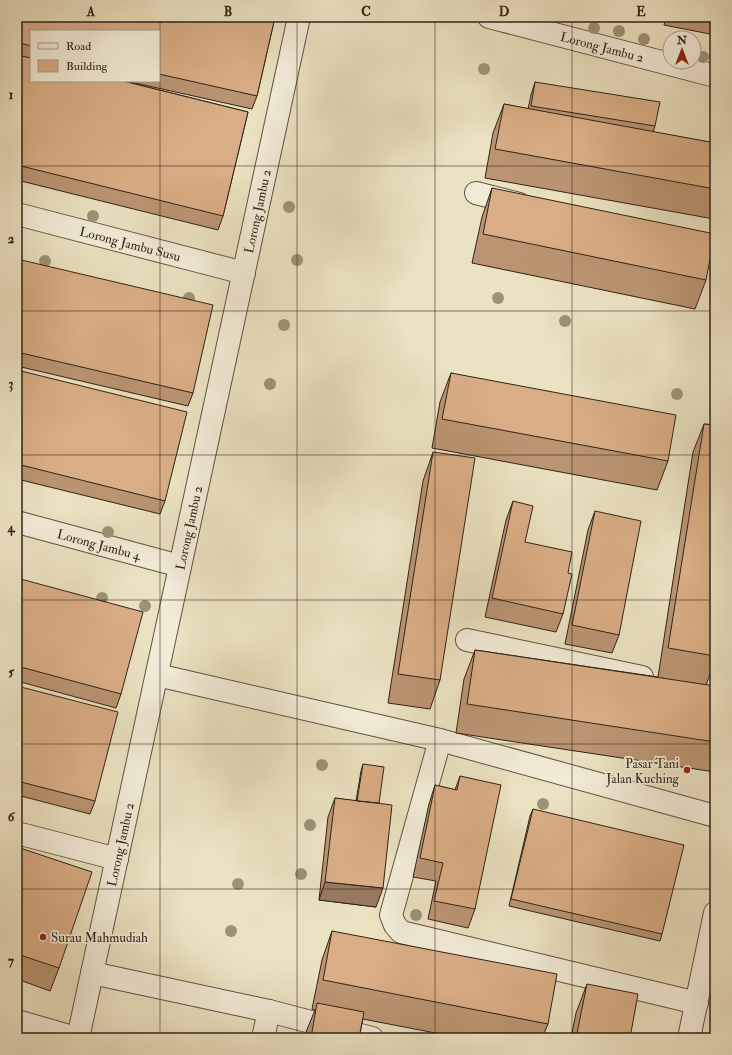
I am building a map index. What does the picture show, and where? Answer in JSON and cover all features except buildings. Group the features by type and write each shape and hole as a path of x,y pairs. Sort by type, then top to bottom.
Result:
{"street":[{"name":"Lorong Jambu 2","path":"77,1038 299,17"},
{"name":"Lorong Jambu 2","path":"489,17 715,76"},
{"path":"476,193 538,209"},
{"name":"Lorong Jambu Susu","path":"17,214 244,273"},
{"path":"661,242 715,258"},
{"name":"Lorong Jambu 4","path":"17,522 180,566"},
{"path":"467,640 661,681"},
{"path":"157,675 440,740 715,816"},
{"path":"440,740 391,915 395,925 401,932 697,1003"},
{"path":"17,833 117,859"},
{"path":"689,1038 715,914"},
{"path":"92,973 269,1011 372,1038"},
{"path":"263,1038 269,1011"},
{"path":"17,1021 77,1038"}],"place":[{"name":"Pasar Tani Jalan Kuching","path":"687,770"},
{"name":"Surau Mahmudiah","path":"43,937"}]}
